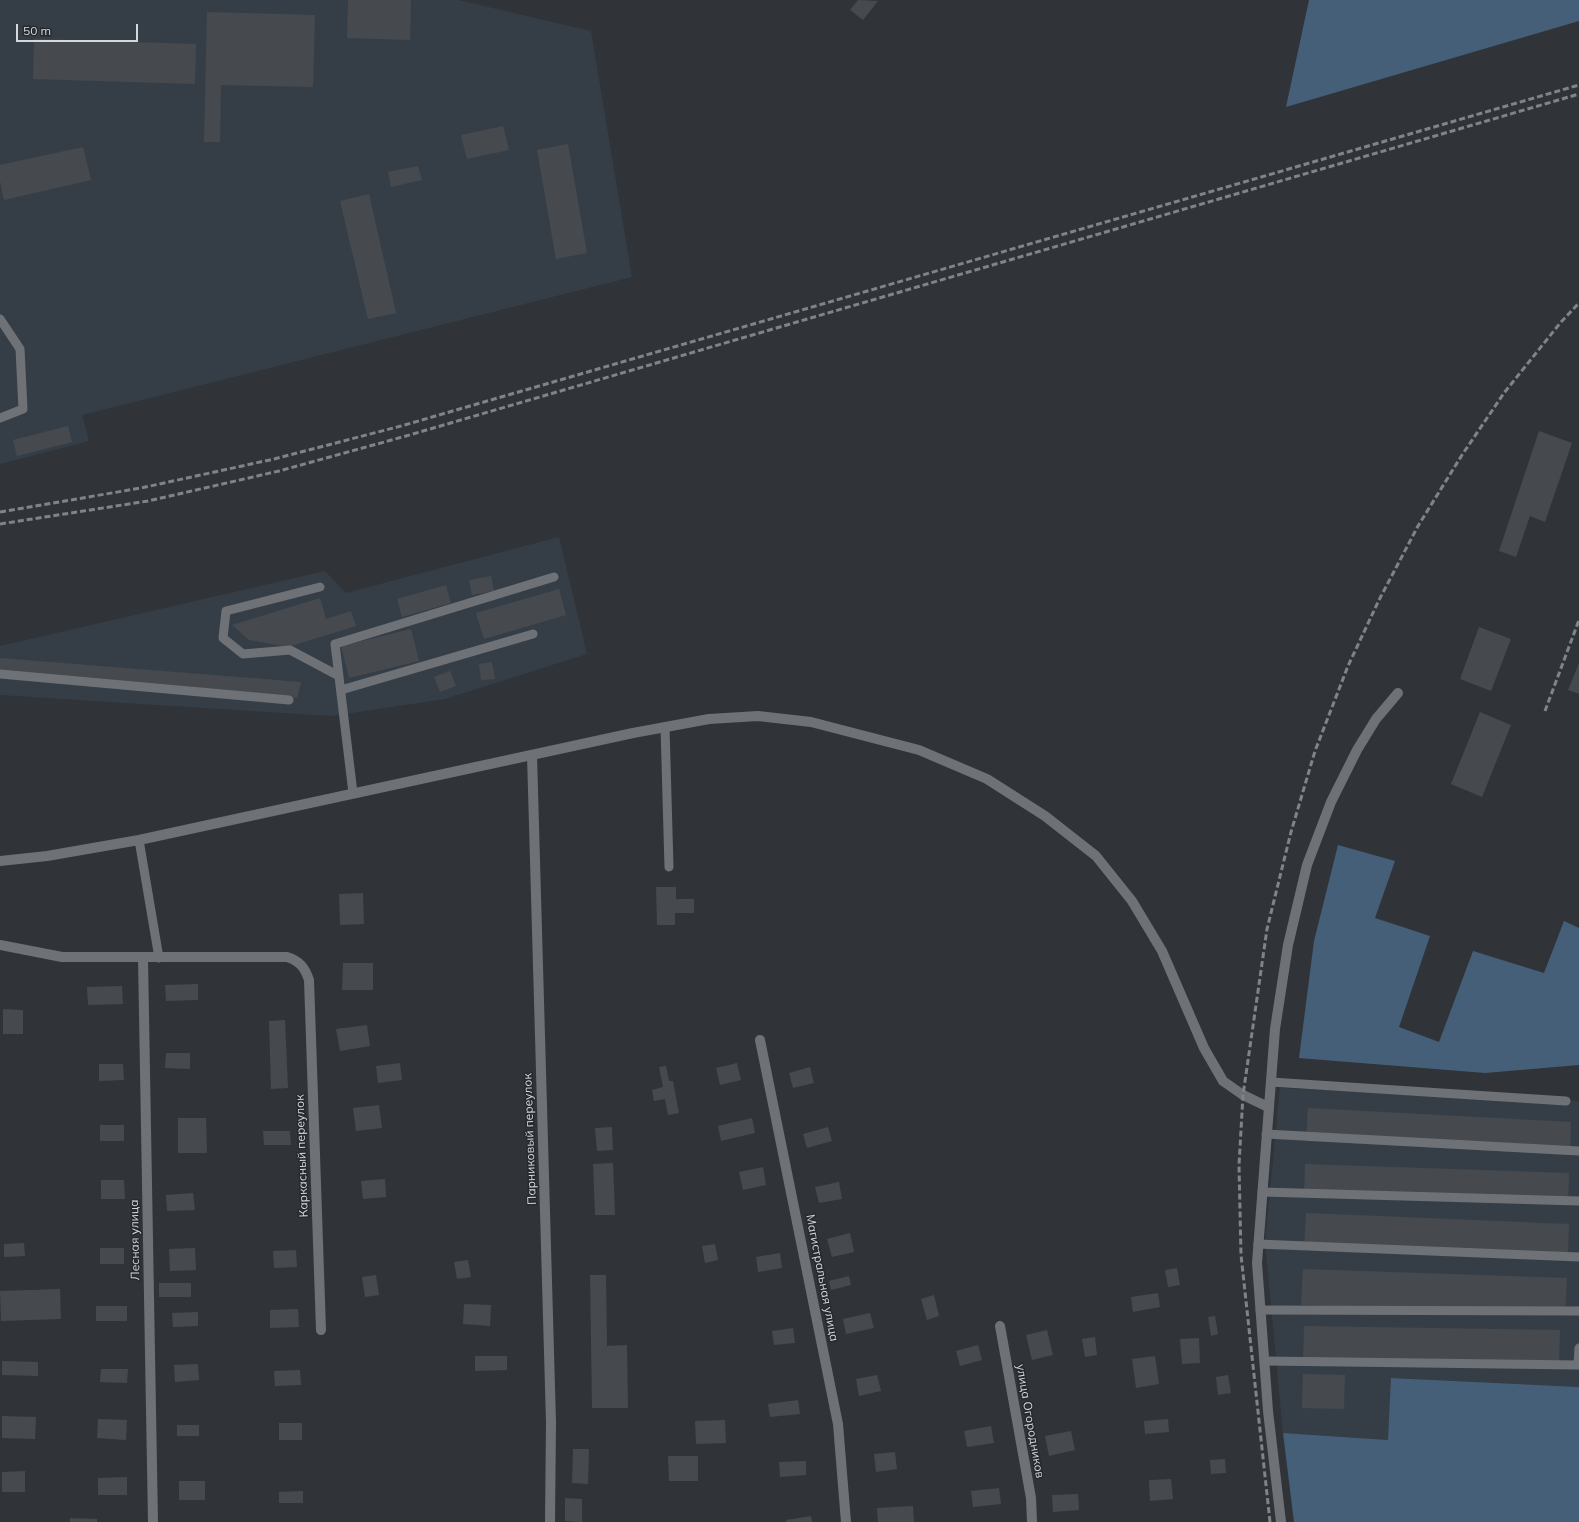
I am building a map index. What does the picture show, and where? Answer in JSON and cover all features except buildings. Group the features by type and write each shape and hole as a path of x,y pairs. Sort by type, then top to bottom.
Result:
{"street":[{"path":"1281,1522 1268,1411 1257,1263 1268,1107 1276,1029 1288,945 1307,865 1331,802 1357,750 1376,719 1398,693"},
{"path":"0,861 47,856 139,840 532,755 709,719 758,716 811,722 919,750 987,780 1045,816 1096,856 1132,901 1162,951 1204,1048 1223,1081 1243,1095 1268,1107"},
{"name":"Парниковый переулок","path":"532,755 551,1422 550,1522"},
{"path":"0,945 62,957 159,958"},
{"name":"Каркасный переулок","path":"159,958 287,957 295,959 306,972 308,980 321,1330"},
{"name":"Лесная улица","path":"143,958 153,1522"},
{"name":"Магистральная улица","path":"760,1040 838,1424 846,1522"},
{"name":"улица Огородников","path":"1000,1326 1031,1498 1032,1522"}],"lane":[{"path":"0,319 20,349 23,409 0,418"},
{"path":"353,793 335,644 554,577"},
{"path":"320,587 226,611 223,638 243,654 290,650 339,676"},
{"path":"341,690 533,634"},
{"path":"0,674 289,700"},
{"path":"665,727 669,867"},
{"path":"139,840 159,958"},
{"path":"1271,1082 1566,1101"},
{"path":"1266,1134 1579,1151"},
{"path":"1262,1192 1579,1201"},
{"path":"1258,1244 1579,1257"},
{"path":"1260,1310 1579,1311"},
{"path":"1264,1361 1578,1365 1579,1348"}],"shaded area":[{"path":"0,0 458,0 591,31 632,277 82,415 89,441 0,464"},
{"path":"1309,0 1579,0 1579,21 1286,107"},
{"path":"559,537 587,654 445,699 332,716 0,695 0,646 325,571 346,593"},
{"path":"1338,845 1395,861 1375,918 1430,936 1399,1027 1439,1042 1473,951 1544,973 1564,921 1579,928 1579,1065 1485,1073 1299,1058 1314,941"},
{"path":"1280,1088 1579,1101 1579,1387 1392,1378 1389,1440 1283,1433 1265,1242"},
{"path":"1391,1378 1579,1387 1579,1522 1294,1522 1283,1433 1388,1440"}],"railway":[{"path":"0,512 141,488 274,459 401,426 1579,85"},
{"path":"0,524 148,501 279,471 406,436 1579,94"},
{"path":"1270,1522 1241,1255 1239,1165 1243,1095 1267,929 1291,832 1315,751 1348,666 1379,600 1418,526 1462,455 1504,393 1561,322 1579,303"},
{"path":"1545,711 1579,620"}]}
